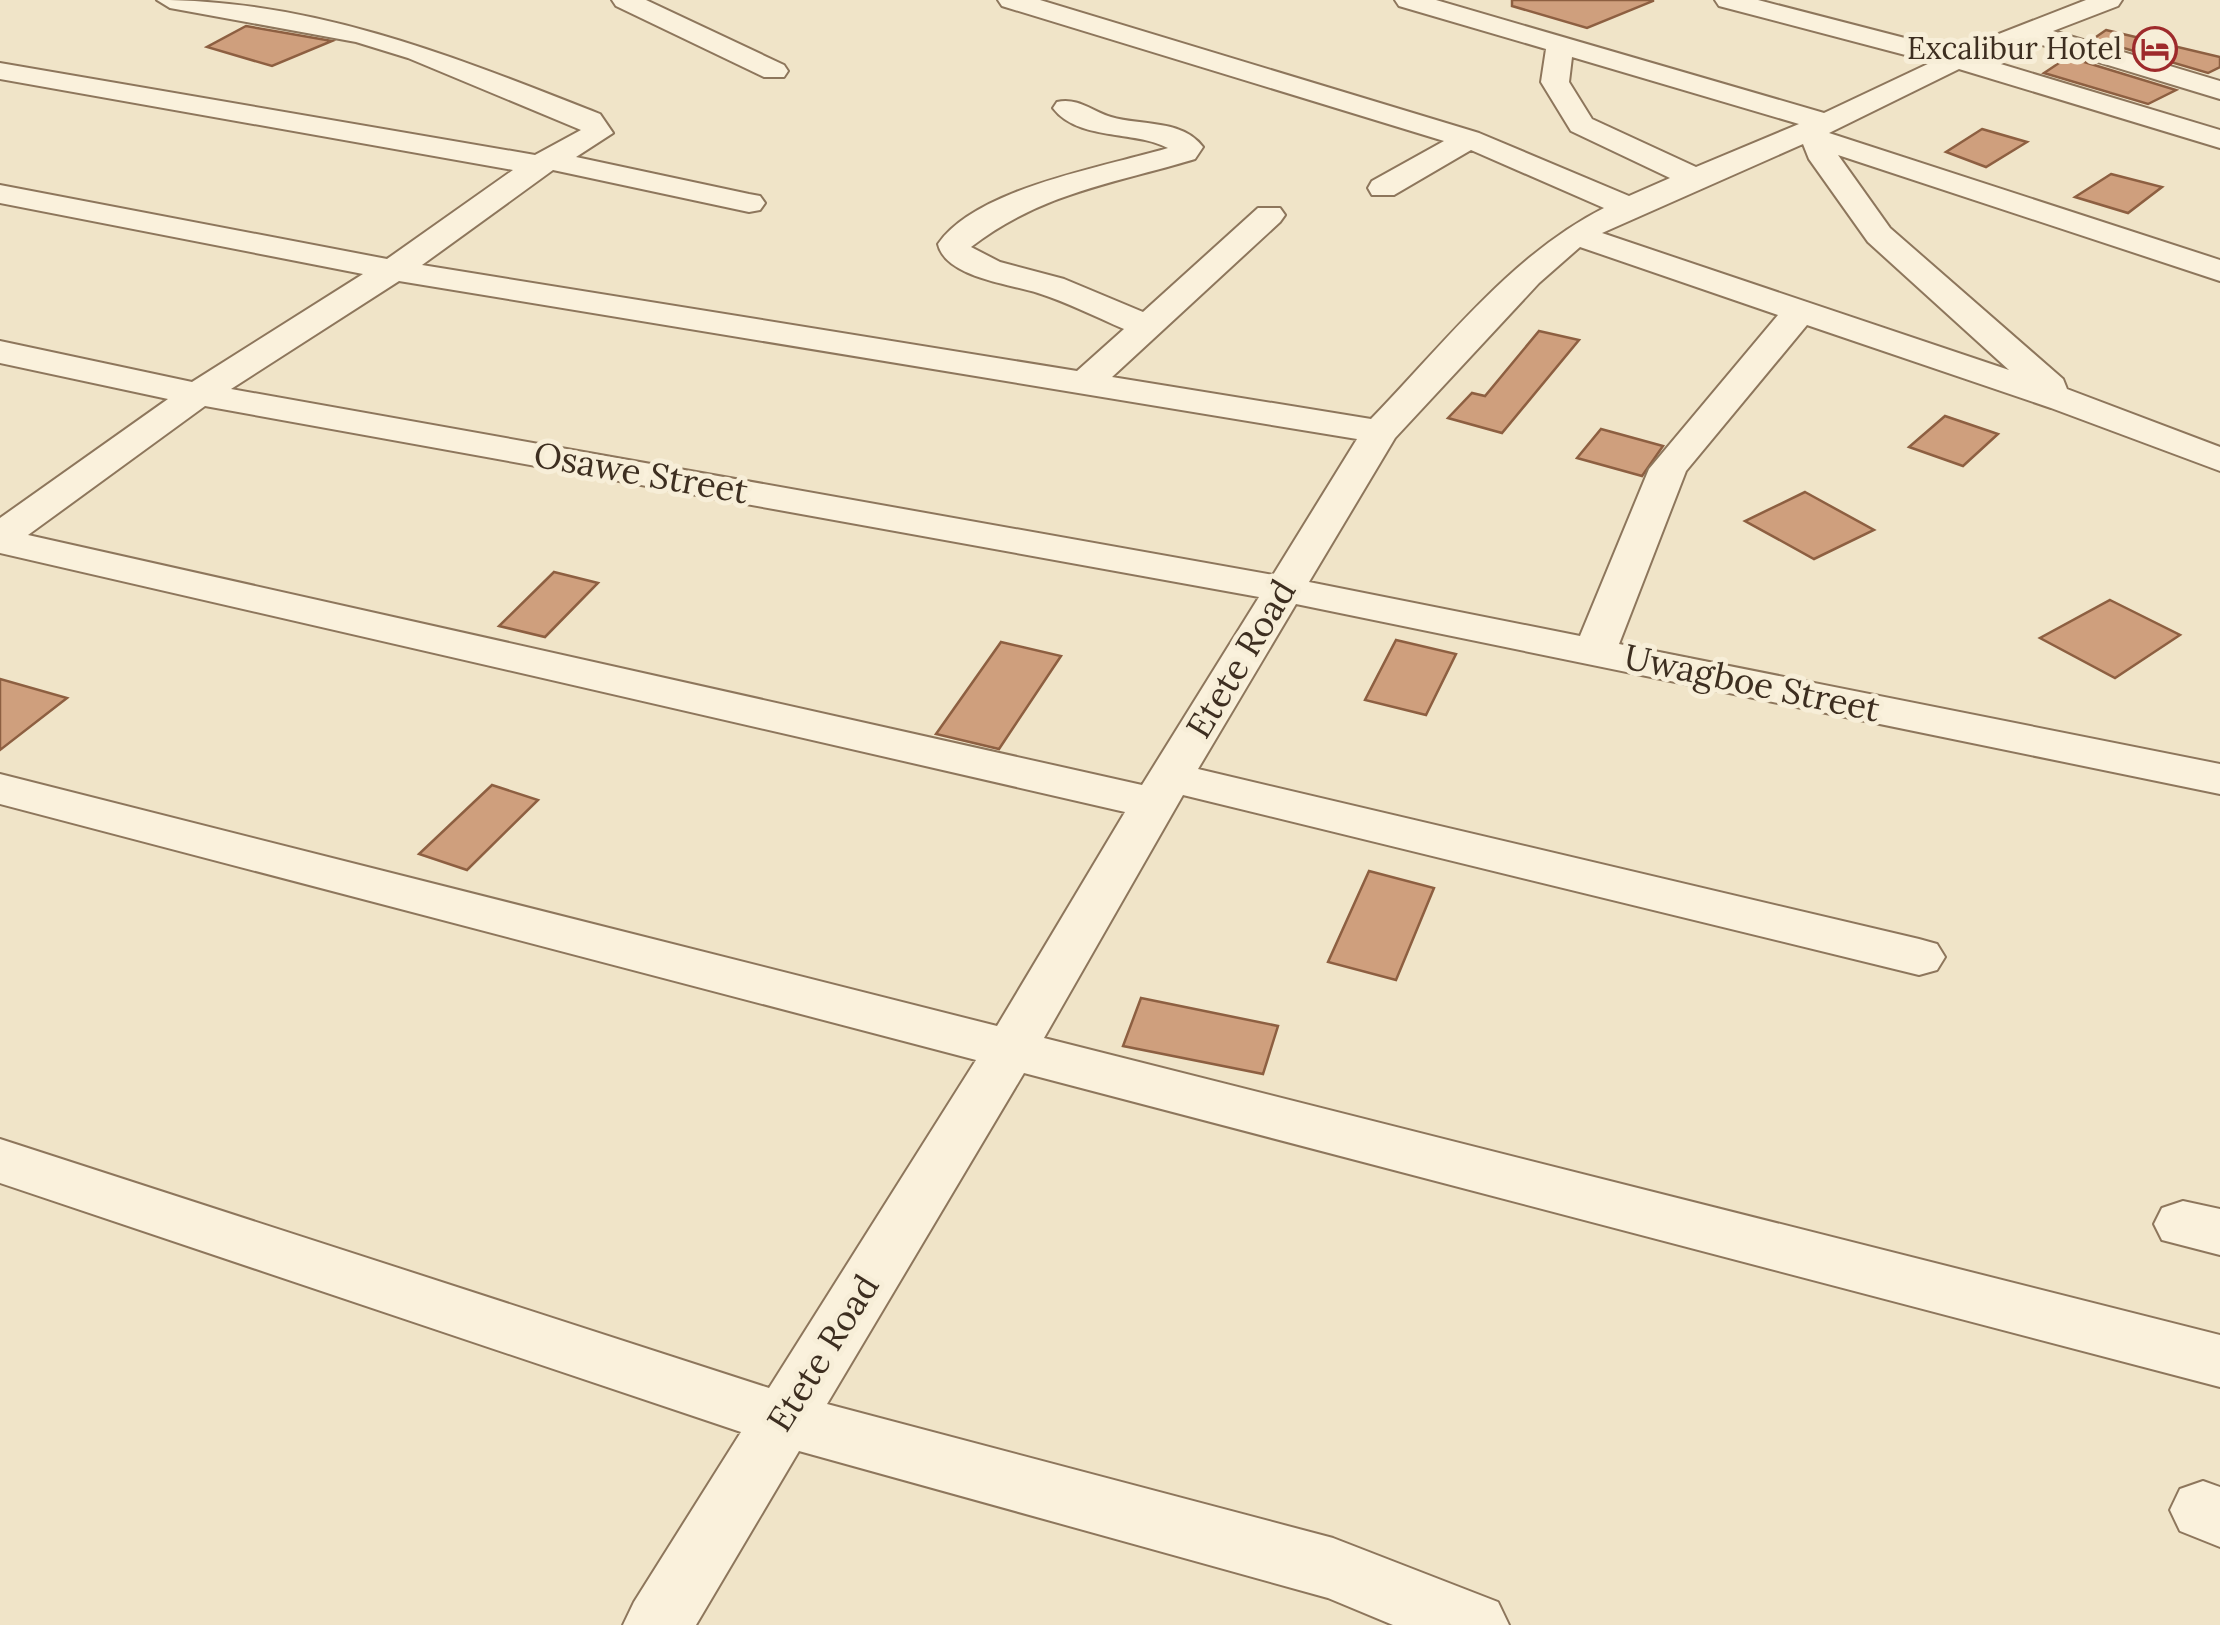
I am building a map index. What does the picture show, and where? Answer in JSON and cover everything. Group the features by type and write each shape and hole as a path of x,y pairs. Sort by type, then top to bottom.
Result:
{"street":[{"path":"625,0 774,71"},
{"path":"1011,0 1469,139 1629,207"},
{"path":"1408,0 1560,45 2220,270"},
{"path":"1728,0 1957,60 2220,138"},
{"name":"Etete Road","path":"658,1625 1011,1049 1162,790 1380,432 1527,276 1575,234 1629,207 1815,132 1957,60 2103,0"},
{"path":"0,539 198,394 393,270 544,163 594,138 598,128 418,52 360,34 192,2"},
{"path":"2027,32 2220,90"},
{"path":"1560,45 1556,82 1581,125 1696,179"},
{"path":"0,71 544,163 749,203"},
{"path":"1066,108 1106,125 1164,134 1188,147 1184,153 1018,202 954,244 956,252 988,269 1052,286 1147,326"},
{"path":"1815,132 1824,159 1879,234 2064,400"},
{"path":"1382,188 1469,139"},
{"path":"0,194 393,270 1380,432"},
{"path":"1084,384 1269,215"},
{"path":"1575,234 2064,400 2220,460"},
{"path":"1595,652 1668,469 1800,311"},
{"name":"Osawe Street","path":"0,352 198,394 1283,588"},
{"path":"0,539 1919,957"},
{"name":"Uwagboe Street","path":"1283,588 2220,779"},
{"path":"0,789 2220,1361"},
{"path":"0,1161 782,1419 1332,1569 1474,1625"}],"building":[{"path":"1512,0 1653,1 1587,28 1512,6"},
{"path":"246,26 332,41 272,66 207,47"},
{"name":"Excalibur Hotel","path":"2106,30 2220,57 2220,67 2208,73 2093,39"},
{"path":"2068,57 2176,90 2148,104 2044,73"},
{"path":"1982,129 2027,142 1986,167 1946,152"},
{"path":"2111,174 2162,187 2128,213 2075,197"},
{"path":"1539,331 1579,340 1502,433 1448,418 1472,393 1485,396"},
{"path":"1945,416 1998,434 1963,466 1909,447"},
{"path":"1601,429 1663,446 1642,476 1577,458"},
{"path":"1805,492 1874,530 1814,559 1745,521"},
{"path":"554,572 598,583 545,637 499,626"},
{"path":"2110,600 2180,635 2115,678 2040,638"},
{"path":"1396,640 1456,654 1426,715 1365,700"},
{"path":"1001,642 1061,656 999,749 936,734"},
{"path":"0,679 67,698 0,750"},
{"path":"492,785 538,800 467,870 419,854"},
{"path":"1369,871 1434,888 1396,980 1328,962"},
{"path":"1141,998 1278,1026 1263,1074 1123,1046"}],"place":[{"name":"Excalibur Hotel","path":"2155,49"}]}
